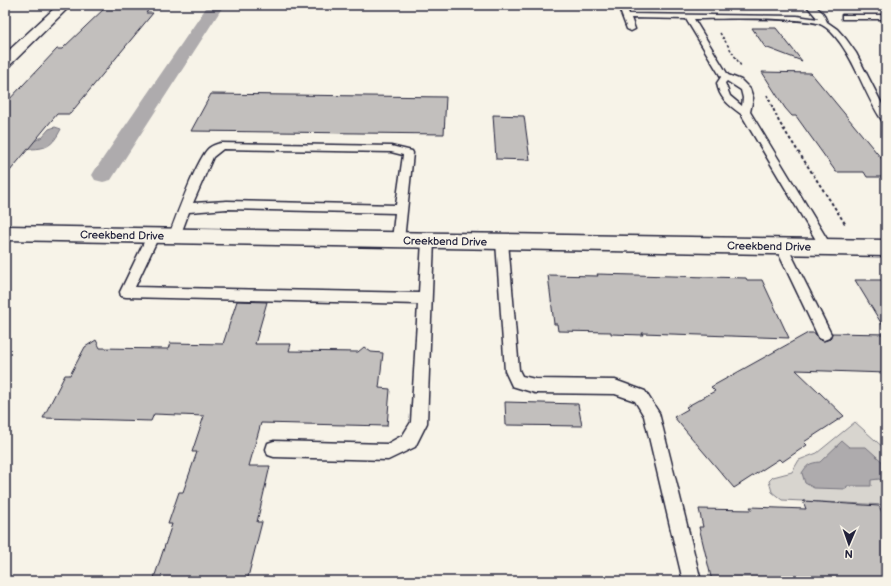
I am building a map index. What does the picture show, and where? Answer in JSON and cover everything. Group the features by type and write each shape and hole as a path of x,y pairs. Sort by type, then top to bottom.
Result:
{"street":[{"path":"5,62 65,5"},
{"name":"Creekbend Drive","path":"5,233 886,248"}],"lane":[{"path":"622,5 631,29"},
{"path":"810,5 852,54 878,109 886,120"},
{"path":"626,16 797,18 824,23"},
{"path":"689,17 725,77 735,81 747,90 749,100 745,112"},
{"path":"845,17 886,17"},
{"path":"725,77 721,82 723,93 732,103 745,112 826,247"},
{"path":"175,236 185,208 208,156 213,150 221,146 391,149 408,153 398,240"},
{"path":"185,208 227,205 401,209"},
{"path":"153,236 126,292 426,299"},
{"path":"274,450 388,452 408,441 419,423 428,240"},
{"path":"502,242 512,371 516,381 535,386 615,387 640,396 651,413 692,581"},
{"path":"781,246 824,334"}],"path":[{"path":"710,17 744,69"},
{"path":"762,90 767,95 779,122 860,247"}],"shaded area":[{"path":"55,127 61,129 55,140 48,146 27,149 27,145 42,137 49,129"},
{"path":"855,422 886,450 886,505 782,500 772,492 769,481 773,477 792,472 799,460 817,453"},
{"path":"842,441 849,447 866,447 886,465 886,483 879,479 871,480 871,486 847,486 846,489 814,488 805,483 802,473 805,468 813,463 820,462"}],"building":[{"path":"108,5 152,5 146,13 153,13 70,114 57,114 5,177 5,104 57,49 62,49"},
{"path":"752,28 776,28 802,61 765,47"},
{"path":"762,72 811,73 886,164 886,177 867,177 864,172 836,172 796,116 792,116 785,108"},
{"path":"211,94 446,97 444,134 191,131"},
{"path":"493,115 524,116 530,160 496,159"},
{"path":"597,274 746,278 747,280 762,280 789,338 642,333 643,335 611,334 611,332 558,331 557,324 554,324 548,275 598,276"},
{"path":"855,280 886,280 886,331"},
{"path":"237,301 267,302 255,344 291,344 289,351 358,352 364,347 371,352 383,353 379,388 390,389 387,426 261,423 249,466 270,466 257,522 262,522 247,581 153,581 172,524 168,524 179,492 183,492 197,452 192,452 204,416 154,414 151,421 43,418 65,375 70,375 85,347 96,340 100,348 168,349 170,343 223,344"},
{"path":"808,333 815,333 818,339 823,341 830,339 832,333 886,334 886,373 796,370 844,416 804,442 807,445 782,462 779,459 734,488 674,417 688,409 686,407 715,391 711,387"},
{"path":"505,402 578,404 582,426 506,425"},
{"path":"803,501 879,506 886,520 886,581 712,581 699,527 703,527 699,509 752,510 750,507 806,509"}],"waterway":[{"path":"103,175 216,5"}]}
